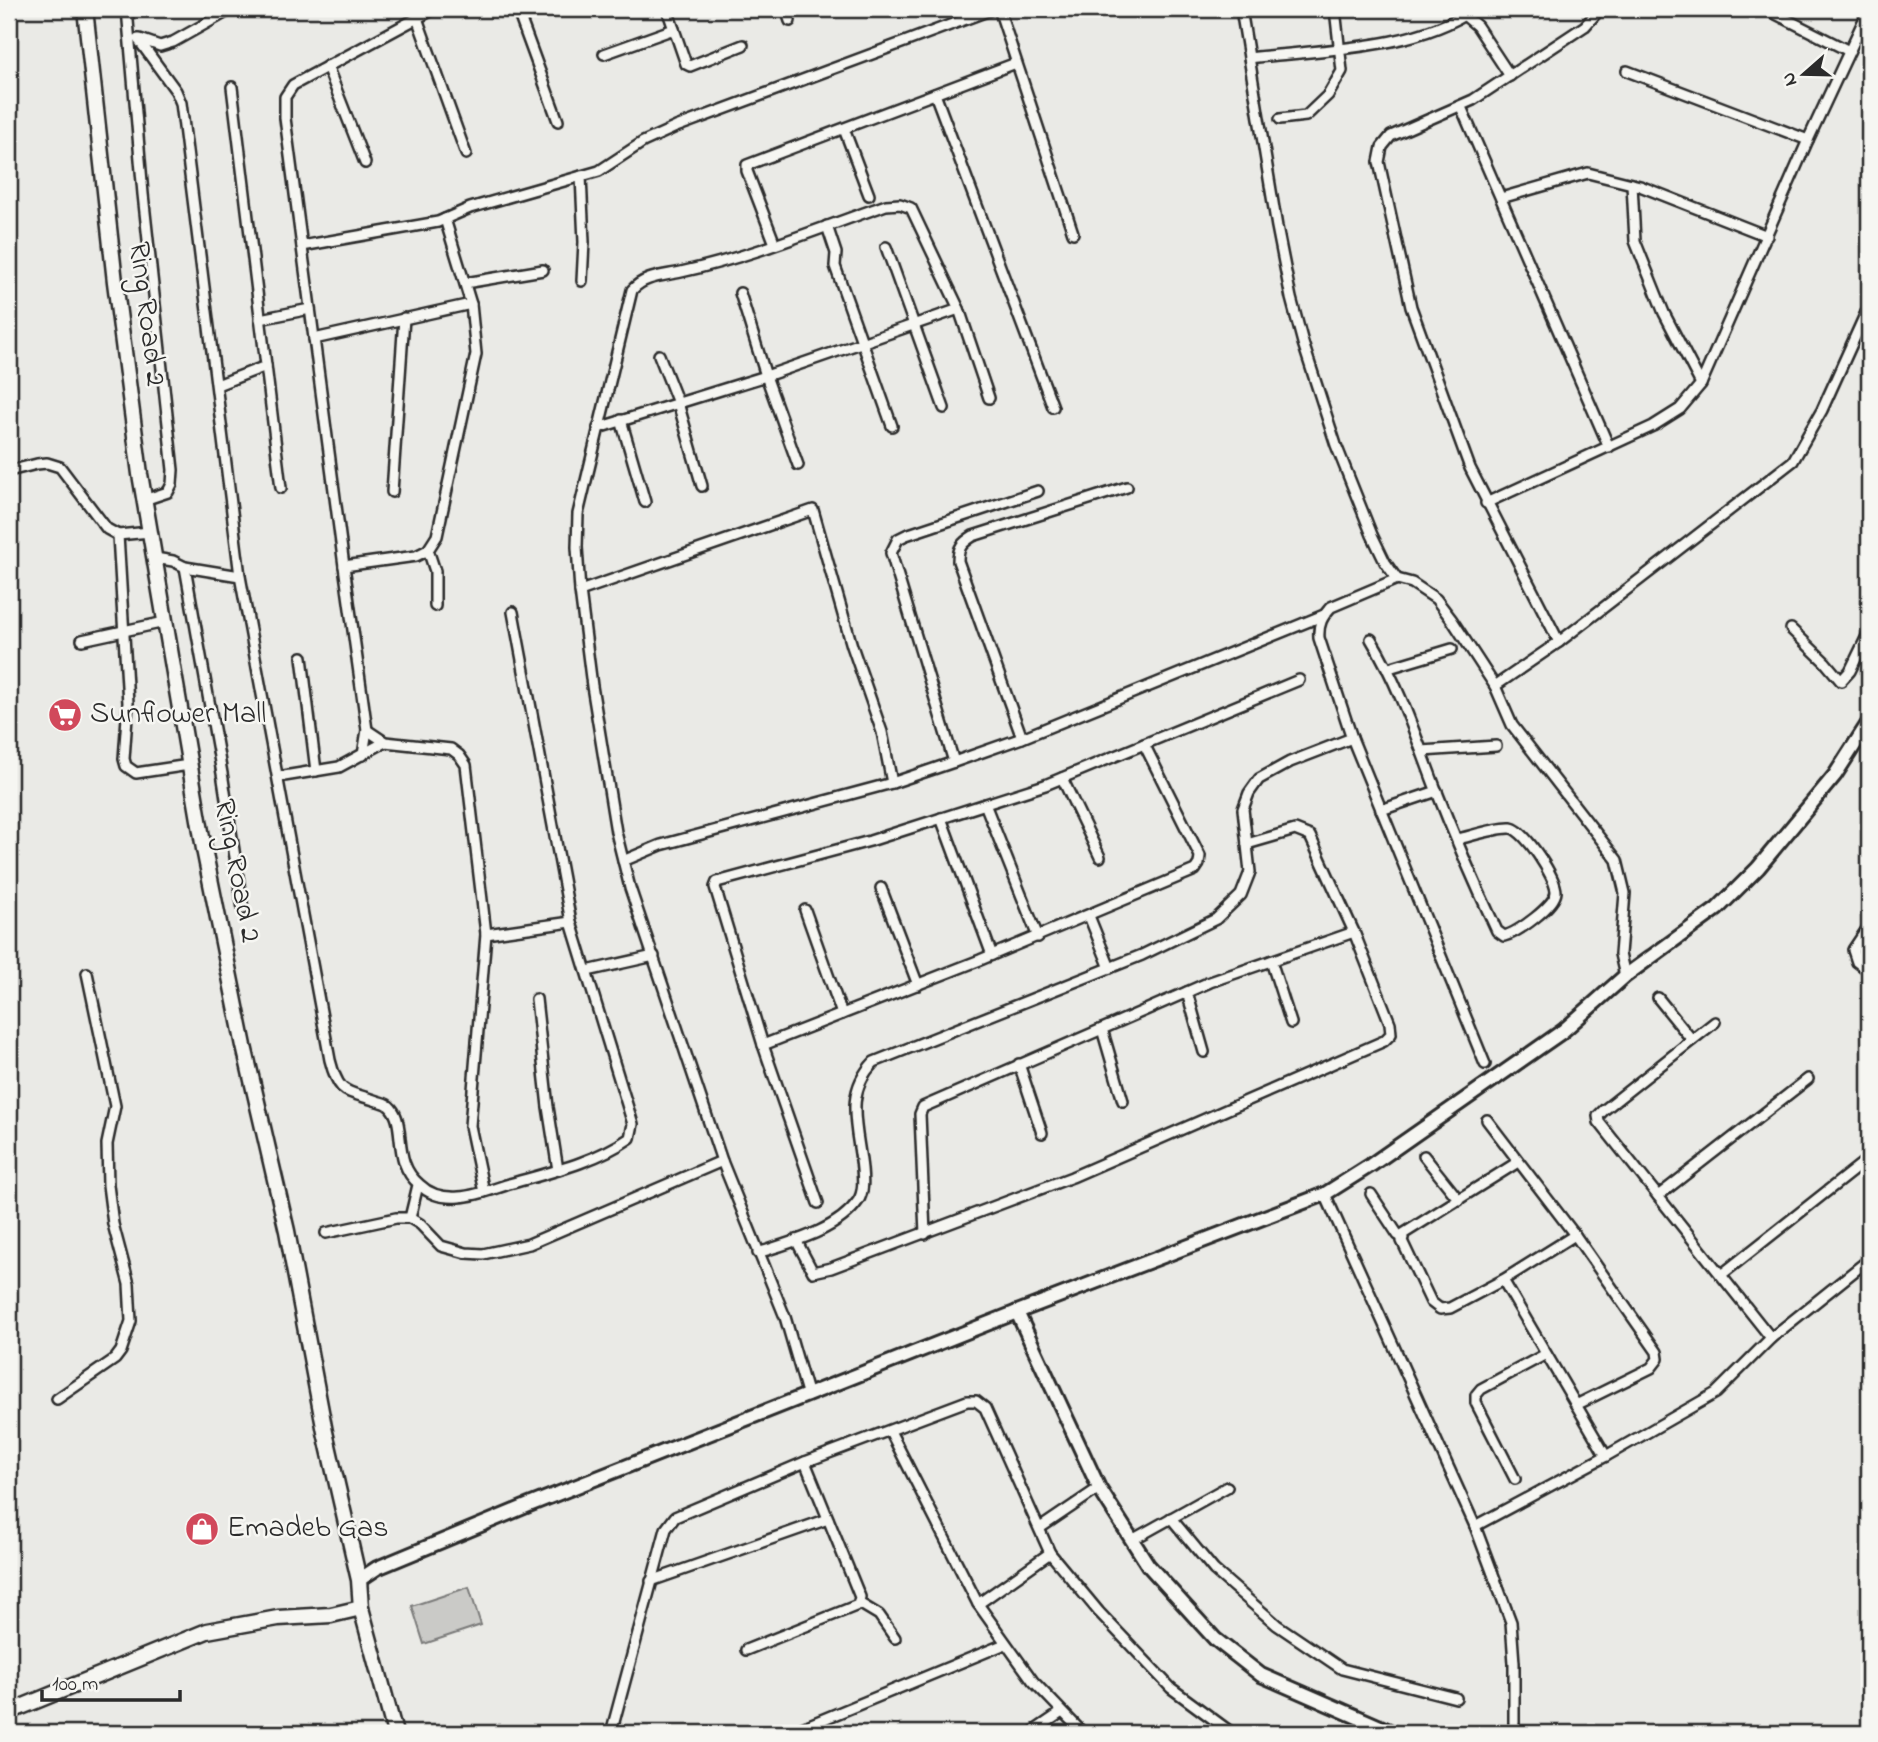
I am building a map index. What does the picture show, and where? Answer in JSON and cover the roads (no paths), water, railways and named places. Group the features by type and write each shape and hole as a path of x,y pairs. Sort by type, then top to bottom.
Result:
{"main road":[{"name":"Ring Road 2","path":"85,9 115,282 144,500 204,849 244,1045 287,1231 325,1432 359,1580 361,1608 395,1733"},
{"path":"9,1712 207,1631 278,1618 331,1615 361,1608"}],"street":[{"path":"127,9 143,194 173,470 172,484 168,492 144,500"},
{"path":"138,39 160,46 173,42 232,9"},
{"path":"363,755 368,730 310,309 285,118 285,97 293,85 434,9"},
{"path":"517,9 558,121"},
{"path":"667,9 686,64 690,66 743,46"},
{"path":"786,9 790,21"},
{"path":"302,246 445,219 470,208 600,171 643,142 676,127 993,9"},
{"path":"999,9 1073,233"},
{"path":"1241,9 1277,227 1303,343 1336,445 1371,535 1397,579"},
{"path":"1280,119 1306,116 1328,95 1342,71 1335,9"},
{"path":"1249,58 1361,47 1411,36 1474,9"},
{"path":"1559,642 1470,468 1411,307 1379,162 1382,148 1391,136 1461,107 1585,26 1600,9"},
{"path":"1766,9 1849,51"},
{"path":"1486,503 1653,426 1680,409 1701,384 1808,140 1869,9"},
{"path":"1464,15 1477,26 1510,76"},
{"path":"417,18 466,154"},
{"path":"129,24 176,91 181,103 240,576 335,1080 346,1091 387,1104 394,1111 400,1151 407,1169 418,1185 436,1195 459,1197 484,1192 558,1170 619,1146 630,1138 633,1124 571,922 513,612"},
{"path":"604,54 674,29"},
{"path":"775,244 747,165 1016,63"},
{"path":"327,66 365,163"},
{"path":"1627,71 1808,140"},
{"path":"232,87 281,488"},
{"path":"935,94 1053,407"},
{"path":"1461,107 1609,447"},
{"path":"844,129 869,195"},
{"path":"1501,198 1588,173 1632,184 1767,236"},
{"path":"581,176 584,242 582,281"},
{"path":"1632,184 1635,240 1664,313 1701,384"},
{"path":"808,1396 785,1317 722,1161 630,888 616,831 592,686 580,591 578,514 632,290 639,282 775,244 886,205 900,204 911,208 959,309 989,398"},
{"path":"344,566 416,556 428,550 437,536 476,354 471,304 445,219"},
{"path":"827,226 836,253 835,266 892,426"},
{"path":"886,247 944,408"},
{"path":"465,283 543,270"},
{"path":"740,293 798,465"},
{"path":"314,339 471,304"},
{"path":"1495,686 1559,642 1793,461 1822,410 1869,306"},
{"path":"260,320 310,309"},
{"path":"598,428 766,376 959,309"},
{"path":"392,492 404,318"},
{"path":"659,355 678,403 702,486"},
{"path":"217,385 266,366"},
{"path":"621,421 645,502"},
{"path":"9,471 47,463 60,467 107,529 118,535 150,532"},
{"path":"1022,738 958,561 958,551 963,542 973,536 1128,487"},
{"path":"954,762 891,553 898,540 906,535 1038,491"},
{"path":"580,591 813,510 848,633 882,732 892,783"},
{"path":"118,535 128,703 123,752 126,766 141,774 190,765"},
{"path":"428,550 435,571 435,606"},
{"path":"155,558 173,561 185,567 240,576"},
{"path":"185,567 243,909"},
{"path":"1485,1065 1352,738 1318,626 1331,607 1397,579 1412,583 1436,599 1463,635 1495,686 1512,726 1617,860 1625,893 1620,954 1625,976"},
{"path":"623,860 661,845 892,783 954,762 1022,738 1324,615"},
{"path":"82,640 165,622"},
{"path":"1791,629 1841,681 1850,671 1869,632"},
{"path":"1371,639 1389,668 1437,791 1497,931 1504,936 1513,934 1552,902 1556,893 1554,884 1530,841 1521,832 1511,828 1458,839"},
{"path":"1389,668 1452,649"},
{"path":"302,657 316,771"},
{"path":"818,1203 763,1045 715,887 717,882 870,841 1062,778 1299,680"},
{"path":"359,1580 377,1568 529,1505 1017,1312 1325,1194 1563,1031 1625,976 1734,894 1835,775 1869,722"},
{"path":"368,730 385,742 451,748 466,765 486,934 470,1126 484,1192"},
{"path":"758,1253 823,1228 845,1215 860,1199 864,1183 854,1105 857,1085 874,1062 1110,968 1216,919 1241,895 1250,872 1243,809 1249,793 1259,779 1290,762 1352,738"},
{"path":"278,776 339,767 385,742"},
{"path":"763,1045 1038,937 1195,870 1200,856 1144,744"},
{"path":"1422,751 1496,746"},
{"path":"1062,778 1100,857"},
{"path":"1381,810 1437,791"},
{"path":"985,804 1038,937"},
{"path":"942,818 992,955"},
{"path":"796,1240 813,1272 831,1268 1072,1177 1384,1041 1391,1034 1390,1023 1354,932 1310,836 1295,830 1247,844"},
{"path":"881,888 918,985"},
{"path":"805,910 842,1014"},
{"path":"1089,916 1110,968"},
{"path":"486,934 571,922"},
{"path":"1869,926 1853,950 1857,962 1869,971"},
{"path":"925,1234 920,1114 923,1107 1187,992 1354,932"},
{"path":"587,971 654,956"},
{"path":"1271,961 1291,1023"},
{"path":"57,1399 115,1359 121,1351 131,1321 129,1284 113,1224 108,1185 107,1144 115,1106 87,973"},
{"path":"1187,992 1204,1052"},
{"path":"1658,998 1692,1040"},
{"path":"536,999 558,1170"},
{"path":"1715,1022 1598,1116 1599,1122 1771,1338"},
{"path":"1102,1029 1123,1101"},
{"path":"1019,1064 1042,1133"},
{"path":"1658,1196 1808,1079"},
{"path":"1487,1119 1575,1235 1657,1352 1658,1359 1651,1368 1576,1405"},
{"path":"1424,1156 1459,1200"},
{"path":"1721,1275 1869,1158"},
{"path":"326,1233 396,1218 410,1218 420,1224 441,1246 466,1253 483,1254 530,1244 722,1161"},
{"path":"1518,1162 1403,1234 1402,1241 1431,1302 1440,1309 1450,1308 1503,1280 1575,1235"},
{"path":"410,1218 418,1185"},
{"path":"1325,1194 1475,1525 1511,1622 1514,1733"},
{"path":"1371,1194 1398,1235 1403,1238"},
{"path":"1475,1525 1606,1456 1716,1393 1771,1338 1867,1261"},
{"path":"1503,1280 1606,1456"},
{"path":"1017,1312 1099,1488 1148,1565 1215,1639 1261,1675 1394,1733"},
{"path":"1515,1479 1476,1403 1476,1395 1481,1389 1546,1354"},
{"path":"611,1733 666,1529 675,1517 806,1462 967,1401 976,1401 985,1408 1050,1553 1099,1612 1171,1688 1231,1733"},
{"path":"890,1432 978,1604 1033,1681 1083,1733"},
{"path":"746,1650 852,1609 859,1603 860,1597 806,1462"},
{"path":"1132,1540 1227,1487"},
{"path":"1040,1528 1099,1488"},
{"path":"1171,1518 1214,1570 1277,1625 1342,1669 1457,1698"},
{"path":"651,1581 828,1519"},
{"path":"978,1604 1050,1553"},
{"path":"859,1603 879,1615 895,1638"},
{"path":"790,1732 1005,1644"},
{"path":"1031,1733 1062,1712"}],"place":[{"name":"Sunflower Mall","path":"65,715"},
{"name":"Emadeb Gas","path":"202,1529"}]}
